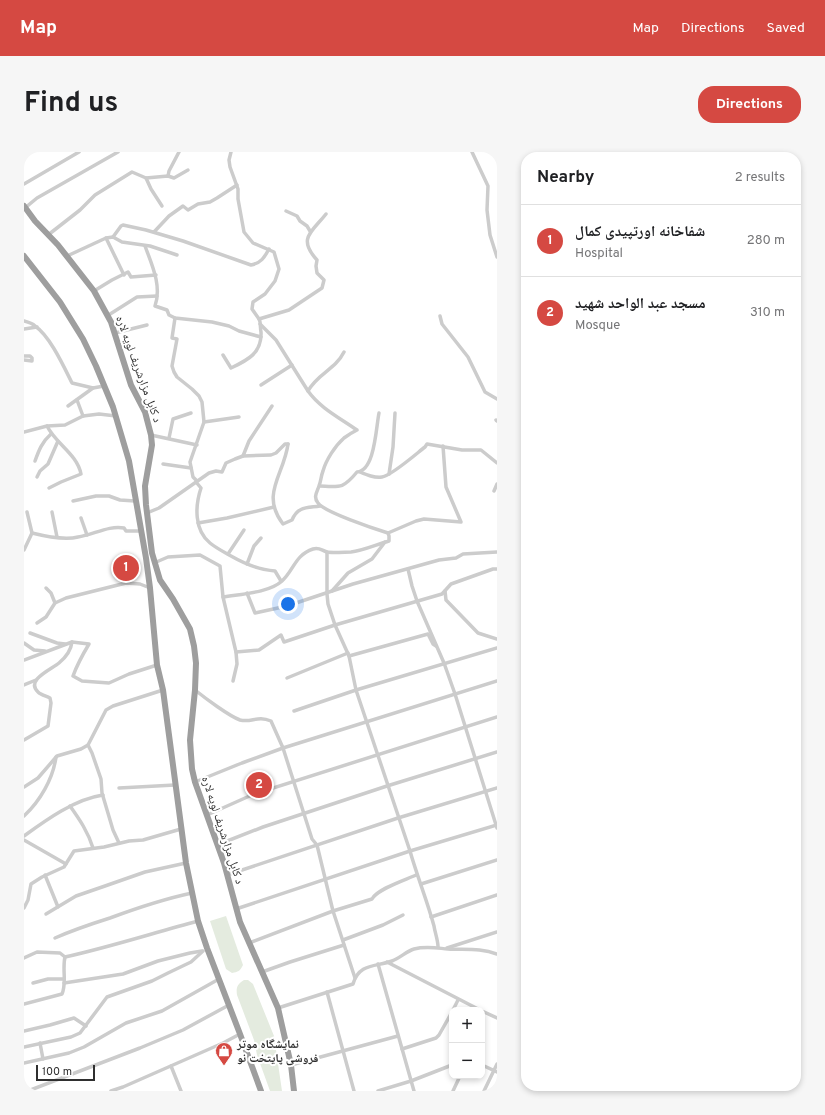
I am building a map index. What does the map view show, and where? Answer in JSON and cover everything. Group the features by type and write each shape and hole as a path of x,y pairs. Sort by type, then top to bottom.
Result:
{"highway":[{"name":"د کابل مزارشریف لویه لاره","path":"24,207 67,256 94,291 115,333 131,385 145,412 152,445 145,486 154,563 160,580 190,629 194,646 196,663 195,690 190,740 194,782 218,845 236,909 249,943 278,1008 291,1065 294,1091"},
{"path":"25,258 60,302 83,339 96,366 116,416 129,461 150,588 157,665 163,690 186,863 198,922 205,950 229,1005 261,1091"}],"street":[{"path":"24,184 79,152"},
{"path":"24,207 118,152"},
{"path":"168,176 179,152"},
{"path":"231,152 229,160 230,167 237,185 244,232 254,243 274,252 279,270 275,281 265,294 253,302 252,309 276,340 314,400 357,430 345,437 333,451 323,470 320,486 315,494 316,502 320,506 370,528 388,533 424,519 461,522 446,487 444,446"},
{"path":"472,152 488,186 487,210 490,235 497,257"},
{"path":"48,234 80,210 95,195 132,172 146,178 168,176 174,178 188,170"},
{"path":"146,178 162,206"},
{"path":"154,232 169,216 183,206 188,210 198,204 210,202 237,185"},
{"path":"286,212 297,216 310,231"},
{"path":"260,321 289,310 322,288 324,280 317,273 317,260 309,249 307,240 310,231 326,214"},
{"path":"113,237 123,225 154,232 183,241 251,265 257,264 263,259 269,249"},
{"path":"67,256 106,238 113,237 122,242 150,246 177,254"},
{"path":"106,238 124,275"},
{"path":"145,246 156,275 157,296 155,306 167,310 169,315 175,318 212,322 261,337"},
{"path":"94,291 129,272 131,277 156,275"},
{"path":"107,316 137,297 157,296"},
{"path":"440,316 442,324 468,357 485,392 497,399"},
{"path":"175,318 172,338 177,339 172,366 177,377 192,388 201,399 204,422 190,462 192,476 201,488 198,497 198,523 204,537 210,543 247,564 275,571 282,581"},
{"path":"24,321 36,327 56,353 72,383 93,388 104,386"},
{"path":"224,355 231,368 249,358 257,351 261,340 260,321"},
{"path":"115,333 147,325"},
{"path":"24,330 36,327"},
{"path":"308,391 317,378 324,372 334,367 344,352"},
{"path":"24,356 30,356 32,361 24,360"},
{"path":"262,385 292,365"},
{"path":"68,406 93,388"},
{"path":"77,400 83,416"},
{"path":"243,456 249,441 272,406"},
{"path":"320,486 338,487 348,483 357,472 360,472 368,465 372,455 379,413"},
{"path":"389,474 393,448 395,413"},
{"path":"24,432 47,426 65,425 83,416 99,414 116,416"},
{"path":"169,438 173,419 191,414"},
{"path":"204,422 239,417"},
{"path":"47,426 51,434 76,461 81,474 50,488"},
{"path":"35,461 39,447 44,439 51,434"},
{"path":"151,435 197,445"},
{"path":"37,477 40,471 48,464 58,441"},
{"path":"147,513 159,508 209,473 216,471 222,472 226,463 243,456 271,456 285,444 288,444 284,463 274,488 272,499 277,516 283,524 292,520 296,512 299,510 320,506"},
{"path":"360,472 376,477 384,477 427,444 462,450 481,450 497,463"},
{"path":"163,464 191,468"},
{"path":"494,491 497,484"},
{"path":"73,501 96,496 109,496 120,500 135,501"},
{"path":"198,523 274,507"},
{"path":"24,550 32,533 27,512"},
{"path":"52,512 57,537"},
{"path":"81,518 87,535"},
{"path":"32,533 49,537 77,538 120,527 124,528 126,531 141,531"},
{"path":"228,554 244,530"},
{"path":"332,591 348,573 372,558 385,542 389,541 388,533"},
{"path":"247,564 254,546 261,538"},
{"path":"223,597 269,588 282,581 288,575 303,553 315,548 323,549 327,552 353,552 385,542"},
{"path":"327,552 328,604 335,625 348,654 356,690 410,851 416,875 421,884 438,947"},
{"path":"247,592 255,613 327,594 332,591 440,560 456,558 463,554 497,552"},
{"path":"154,563 168,557 200,556 220,566 223,597 236,652 237,664 233,681"},
{"path":"236,909 410,851 497,826 455,694 444,663 417,601 408,569"},
{"path":"236,652 259,650 280,635 284,642 335,625 442,594 451,584 493,569 497,569"},
{"path":"149,581 160,580"},
{"path":"37,623 46,617 55,604 66,598 126,583 140,584 150,588"},
{"path":"46,588 51,593 55,604"},
{"path":"445,592 446,600 478,633 497,639"},
{"path":"30,633 57,643 66,644"},
{"path":"286,678 348,654 428,634 433,644 436,646"},
{"path":"24,660 72,642 89,644 73,676 77,679 109,683 129,674 157,665"},
{"path":"24,685 36,680 58,664 66,656 72,646 72,642"},
{"path":"24,643 34,650 46,652"},
{"path":"294,711 356,690 497,648"},
{"path":"24,740 48,726 50,722 50,698 38,692 36,680"},
{"path":"194,782 283,748 497,681"},
{"path":"24,787 38,778 57,756 81,749 88,745 99,727 106,710 113,706 163,690"},
{"path":"195,690 240,720 263,718 270,721 283,748 312,839 317,845 324,879 333,911 355,978"},
{"path":"206,816 254,794 497,717"},
{"path":"88,745 101,779 103,795 113,830 119,842"},
{"path":"218,845 262,827 497,752"},
{"path":"24,816 44,790 54,770 57,756"},
{"path":"119,788 175,785"},
{"path":"227,875 398,818 497,788"},
{"path":"24,836 70,806 103,795"},
{"path":"70,806 81,821 89,836 93,848"},
{"path":"24,908 28,900 31,884 58,870 66,864 74,851 104,847 119,842 150,839 181,829"},
{"path":"24,840 66,864"},
{"path":"421,884 497,860"},
{"path":"46,914 76,896 145,872 186,863"},
{"path":"249,943 333,911 372,899 374,896 390,886 416,875"},
{"path":"45,876 58,908"},
{"path":"55,938 75,929 126,912 176,896 192,893"},
{"path":"431,917 497,895"},
{"path":"343,940 403,916"},
{"path":"65,957 101,949 144,935 198,922"},
{"path":"446,949 497,932"},
{"path":"262,972 344,945"},
{"path":"278,1008 353,984 355,978 364,969 392,961 413,949 438,947 446,949 485,950 497,954"},
{"path":"64,984 123,974 158,961 205,950"},
{"path":"24,1047 71,1037 80,1033 107,997 162,976 191,962 205,950"},
{"path":"24,958 37,952 60,953 65,957"},
{"path":"24,1004 62,994 64,984 63,965 65,957"},
{"path":"387,962 474,1007"},
{"path":"378,964 414,1091"},
{"path":"33,983 48,979 64,978"},
{"path":"24,1064 69,1053 84,1047 126,1023 162,1011 219,980"},
{"path":"327,992 354,1091"},
{"path":"454,1007 458,1000"},
{"path":"28,1091 176,1033 229,1005"},
{"path":"485,1012 497,1018"},
{"path":"402,1049 439,1036 449,1017"},
{"path":"24,1031 74,1018 86,1026"},
{"path":"111,1091 171,1066 240,1034"},
{"path":"291,1065 344,1052 398,1036"},
{"path":"40,1043 43,1059"},
{"path":"484,1091 495,1071 497,1064"},
{"path":"171,1066 181,1091"},
{"path":"378,1091 411,1082 449,1066"},
{"path":"485,1066 495,1071"},
{"path":"453,1091 459,1079"},
{"path":"44,1086 45,1091"}],"shaded area":[{"path":"226,916 243,965 239,971 232,973 226,969 210,921"},
{"path":"244,980 248,980 253,984 274,1036 282,1091 270,1091 257,1055 254,1040 237,995 238,986"}],"place":[{"name":"شفاخانه اورتپیدی کمال","path":"126,568"},
{"name":"مسجد عبد الواحد شهید","path":"259,785"},
{"name":"نمایشگاه موتر فروشی پایتخت نو","path":"224,1066"}]}
